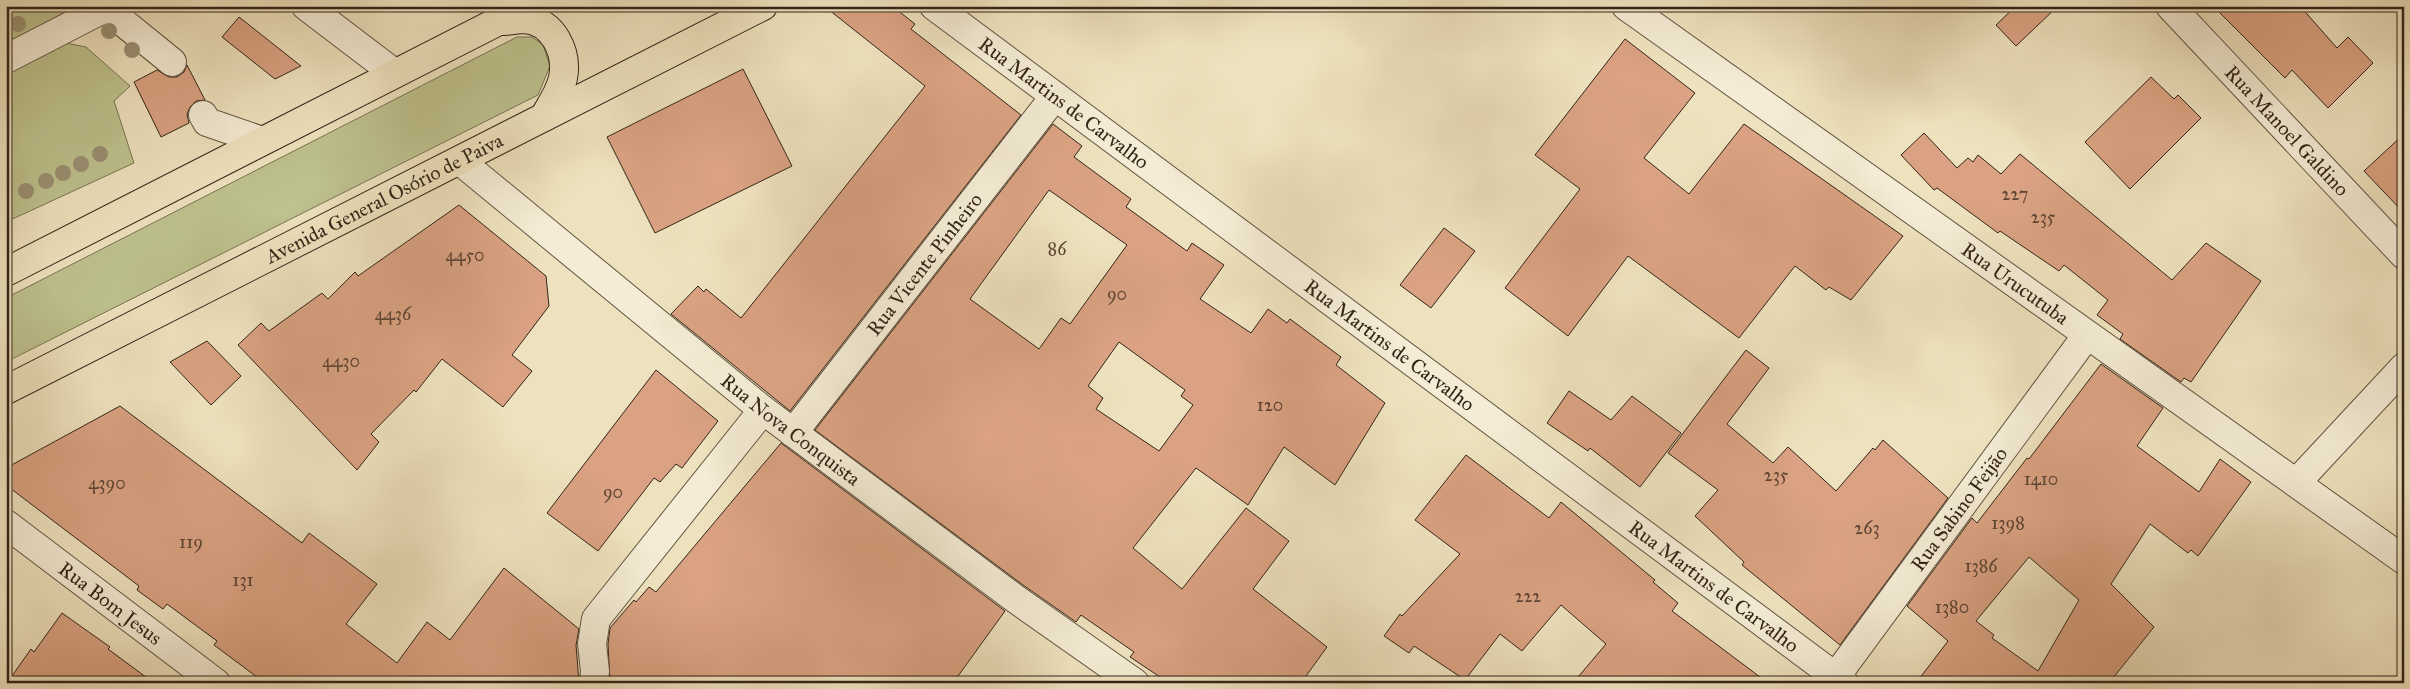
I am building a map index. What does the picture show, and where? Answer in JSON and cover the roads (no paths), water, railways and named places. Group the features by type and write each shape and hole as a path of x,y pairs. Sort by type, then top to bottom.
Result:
{"main road":[{"path":"6,272 528,6"},
{"name":"Avenida General Osório de Paiva","path":"6,390 763,6"},
{"path":"498,22 525,19 543,24 554,35 561,49 563,77 557,95 544,117"}],"street":[{"path":"306,6 394,73"},
{"name":"Rua Martins de Carvalho","path":"934,6 1837,681"},
{"name":"Rua Urucutuba","path":"1626,6 2404,560"},
{"name":"Rua Manoel Galdino","path":"2170,6 2404,255"},
{"path":"6,59 104,7 172,62"},
{"name":"Rua Vicente Pinheiro","path":"793,433 1055,96"},
{"path":"203,115 207,122 262,141"},
{"name":"Rua Nova Conquista","path":"460,161 763,410 1017,600 1135,683"},
{"name":"Rua Sabino Feijão","path":"1837,681 2087,335"},
{"path":"2297,482 2404,367"},
{"path":"594,683 592,644 596,619 763,410"},
{"name":"Rua Bom Jesus","path":"6,524 216,683"}]}
